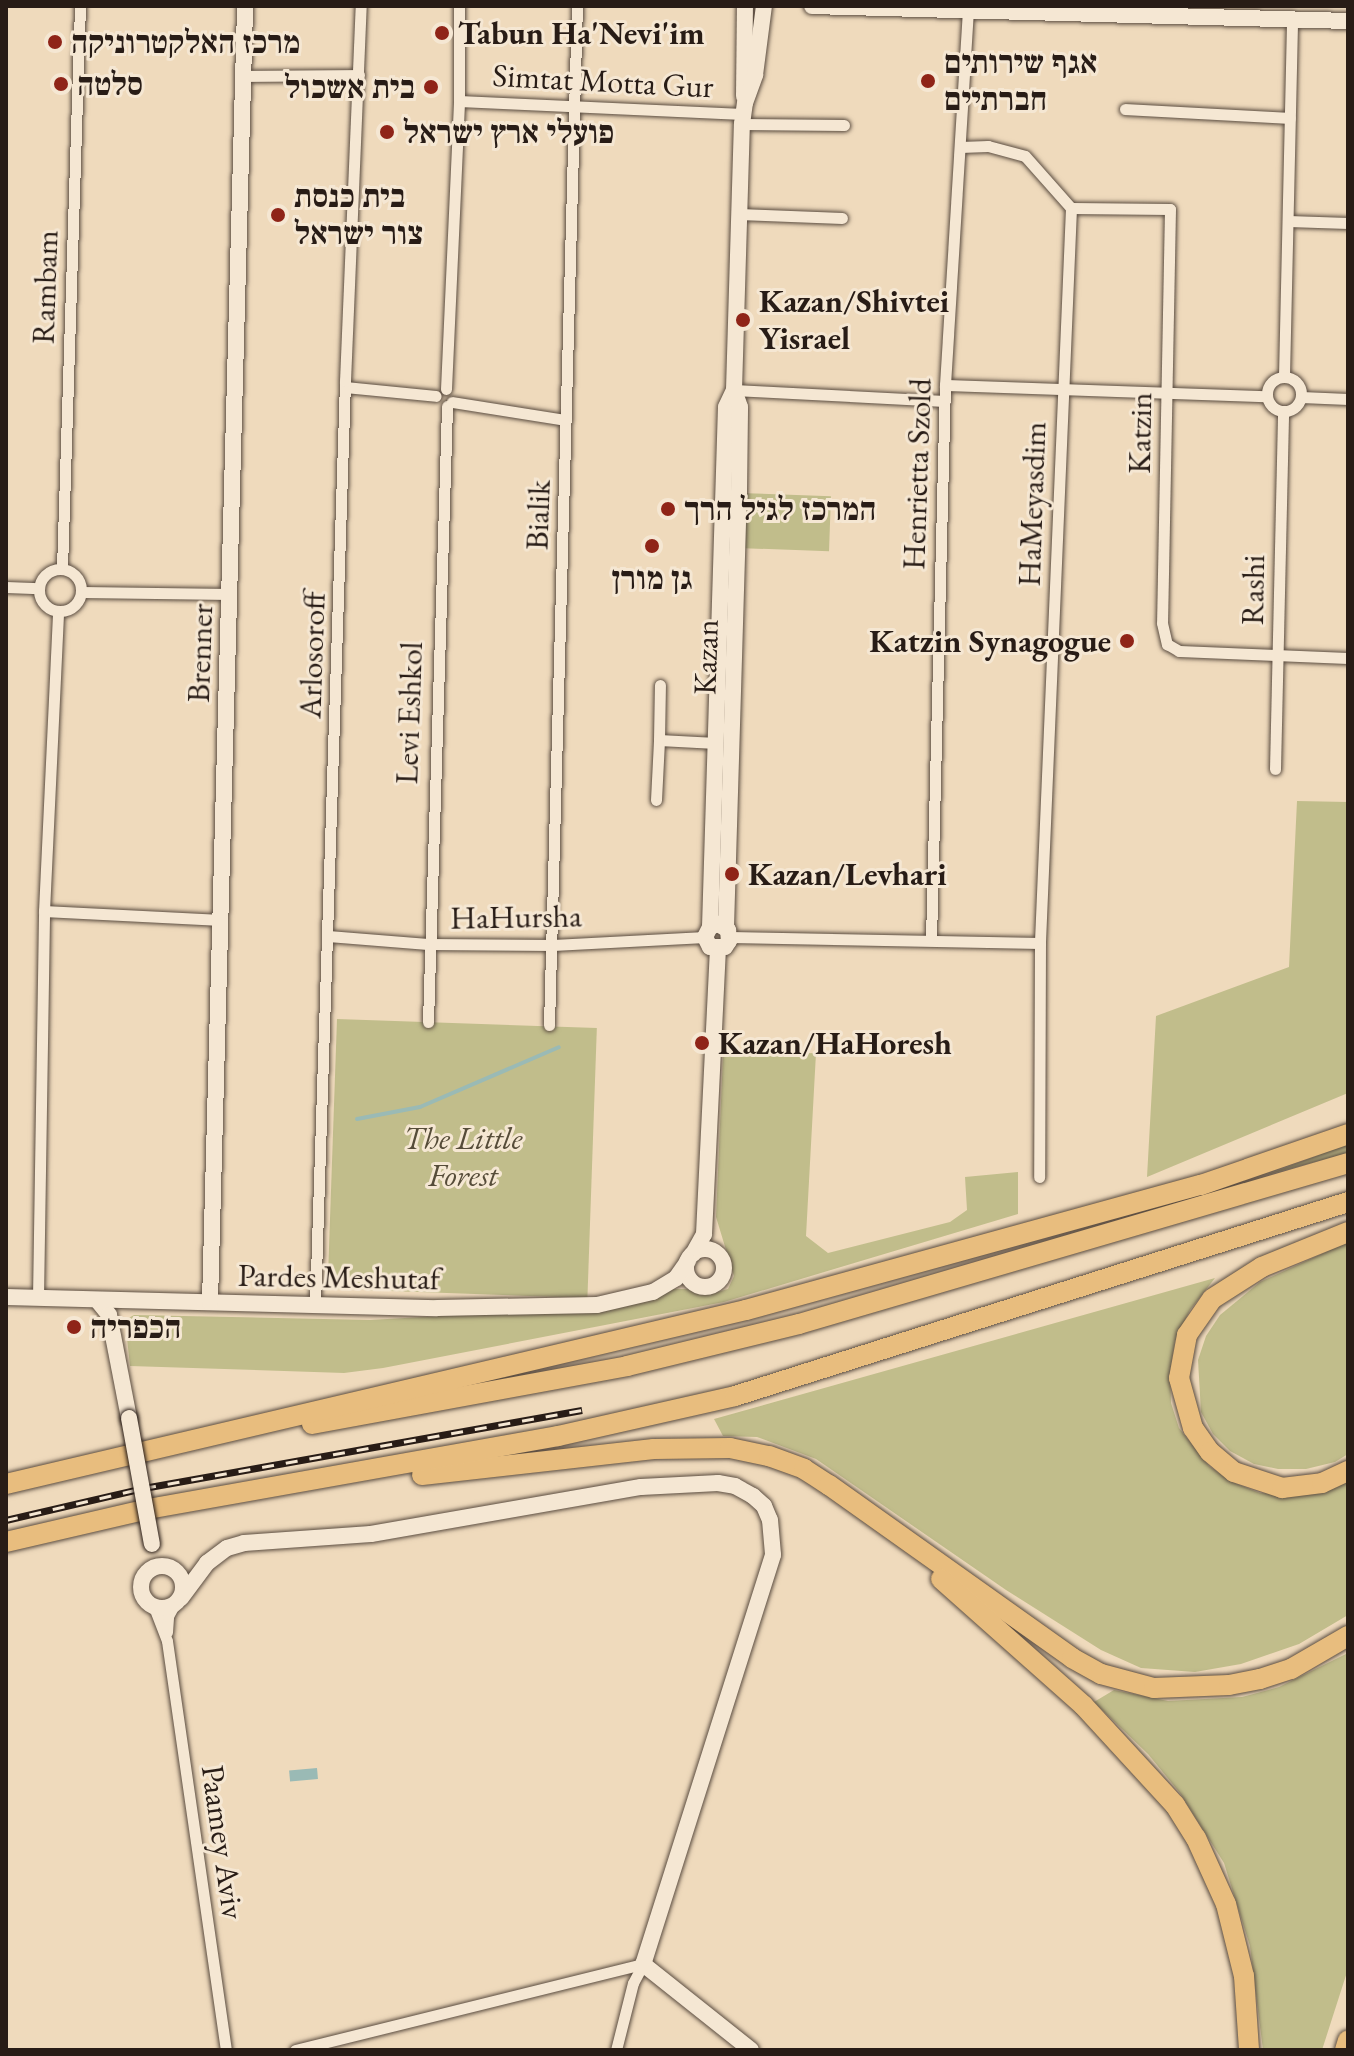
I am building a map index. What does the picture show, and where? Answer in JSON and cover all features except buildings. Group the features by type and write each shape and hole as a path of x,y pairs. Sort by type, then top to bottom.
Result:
{"highway":[{"path":"1121,1208 1348,1119"},
{"path":"6,1484 746,1310 1121,1208 1255,1168 1348,1134"},
{"path":"103,1460 491,1393 687,1352 932,1288 1348,1163"},
{"path":"6,1542 87,1522 506,1447 720,1400 817,1373 1348,1202"},
{"path":"1348,1232 1262,1267 1219,1293 1201,1310 1187,1335 1179,1378 1193,1428 1210,1452 1234,1472 1282,1488 1322,1483 1348,1471"},
{"path":"87,1522 472,1468 697,1447 730,1448 769,1456 804,1469 1072,1658 1127,1682 1154,1688 1195,1688 1260,1679 1291,1669 1348,1636"},
{"path":"857,1505 1083,1705 1175,1805 1203,1851 1226,1904 1244,1976 1249,2050"},
{"path":"1345,2050 1348,2040"}],"street":[{"name":"Rambam","path":"62,569 80,6"},
{"name":"Arlosoroff","path":"315,1305 345,387 361,6"},
{"path":"441,392 459,101 459,6"},
{"name":"Bialik","path":"549,1025 577,6"},
{"name":"Kazan","path":"718,932 740,422 740,407 734,390 745,6"},
{"name":"Kazan","path":"743,114 755,75 764,6"},
{"path":"812,6 1293,13 1348,21"},
{"name":"Brenner","path":"210,1302 247,10"},
{"name":"Henrietta Szold","path":"931,940 945,385 968,10"},
{"path":"1284,376 1293,13"},
{"path":"243,76 359,75"},
{"name":"Simtat Motta Gur","path":"459,101 743,114 844,125"},
{"path":"1125,109 1290,118"},
{"path":"960,147 988,146 1025,156 1071,208"},
{"name":"HaMeyasdim","path":"1039,1177 1040,943 1071,208"},
{"name":"Katzin","path":"1071,208 1170,209 1162,623 1167,644 1179,651 1278,656"},
{"path":"739,214 842,218"},
{"path":"1288,221 1348,223"},
{"path":"1284,376 1269,385 1267,396 1273,406 1283,411 1293,408 1301,397"},
{"path":"1284,376 1297,383 1301,397"},
{"path":"945,385 1267,396"},
{"path":"345,387 453,393 449,404 566,420"},
{"path":"734,390 945,401"},
{"name":"Kazan","path":"718,932 716,743 726,407 734,390"},
{"path":"1301,397 1348,399"},
{"name":"Levi Eshkol","path":"428,1022 428,944 449,404"},
{"name":"Rashi","path":"1275,769 1283,411"},
{"path":"62,569 75,574 82,592 76,605 58,612 42,601 39,588 47,574 62,569"},
{"path":"6,587 39,588"},
{"path":"82,592 230,594"},
{"path":"38,1298 44,911 58,612"},
{"path":"1278,656 1348,658"},
{"path":"656,800 660,685"},
{"path":"659,740 716,743"},
{"path":"44,911 221,920"},
{"path":"704,1234 723,1261 721,1279 706,1287 694,1284 687,1274 691,1258 704,1234 718,950 710,947 718,932"},
{"name":"HaHursha","path":"328,936 428,944 553,945 718,932 1040,943"},
{"path":"691,1258 704,1250 715,1252"},
{"name":"Pardes Meshutaf","path":"667,1285 691,1258"},
{"name":"Pardes Meshutaf","path":"6,1297 437,1308 597,1305 634,1298 667,1285 694,1284"},
{"path":"97,1300 109,1315 152,1544 148,1570 141,1582 141,1593 154,1607 178,1601 207,1563 227,1548 244,1543 371,1534 641,1487 718,1483 735,1486 764,1506 770,1520 773,1555 643,1964 633,1983 616,2050"},
{"path":"129,1418 120,1321 137,1301"},
{"path":"152,1544 183,1582 178,1601"},
{"path":"148,1570 207,1563"},
{"name":"Paamey Aviv","path":"178,1601 168,1616 167,1641 226,2050"},
{"name":"Paamey Aviv","path":"154,1607 167,1641"},
{"path":"295,2050 643,1964"},
{"path":"643,1964 751,2050"}],"green space":[{"path":"739,493 831,496 829,551 737,548"},
{"path":"1297,801 1348,802 1348,1093 1147,1177 1156,1016 1289,967"},
{"name":"The Little Forest","path":"337,1019 597,1028 587,1298 328,1289"},
{"path":"816,1053 806,1236 828,1253 950,1222 967,1210 965,1177 1018,1172 1018,1214 724,1302 383,1368 344,1373 130,1366 125,1320 134,1315 370,1320 618,1306 669,1289 690,1289 707,1295 728,1289 734,1276 716,1217 723,1055"},
{"path":"1348,1144 1348,1153 1266,1175"},
{"path":"1348,1242 1348,1454 1335,1462 1306,1469 1278,1469 1254,1464 1230,1451 1213,1434 1201,1412 1198,1360 1206,1336 1220,1315 1260,1282"},
{"path":"1215,1278 1190,1310 1175,1341 1170,1372 1171,1403 1179,1428 1209,1466 1232,1482 1260,1493 1290,1494 1348,1480 1348,1615 1299,1644 1241,1664 1195,1672 1141,1668 1101,1650 1006,1590 816,1459 757,1437 723,1436 714,1419"},
{"path":"1348,1653 1348,1969 1322,2050 1263,2050 1250,1946 1224,1863 1180,1793 1148,1754 1094,1702 1114,1690 1168,1701 1242,1697 1279,1687"}],"water":[{"path":"317,1768 318,1779 290,1781 289,1770"}],"waterway":[{"path":"357,1119 420,1107 559,1047"}],"railway":[{"path":"6,1520 144,1488 582,1410"}],"place":[{"name":"Tabun Ha'Nevi'im","path":"442,33"},
{"name":"מרכז האלקטרוניקה","path":"55,42"},
{"name":"אגף שירותים חברתיים","path":"928,81"},
{"name":"סלטה","path":"61,84"},
{"name":"בית אשכול","path":"431,87"},
{"name":"פועלי ארץ ישראל","path":"387,132"},
{"name":"בית כנסת צור ישראל","path":"278,215"},
{"name":"Kazan/Shivtei Yisrael","path":"743,320"},
{"name":"המרכז לגיל הרך","path":"668,509"},
{"name":"גן מורן","path":"652,546"},
{"name":"Katzin Synagogue","path":"1127,641"},
{"name":"Kazan/Levhari","path":"732,874"},
{"name":"Kazan/HaHoresh","path":"702,1043"},
{"name":"הכפריה","path":"74,1327"}]}
